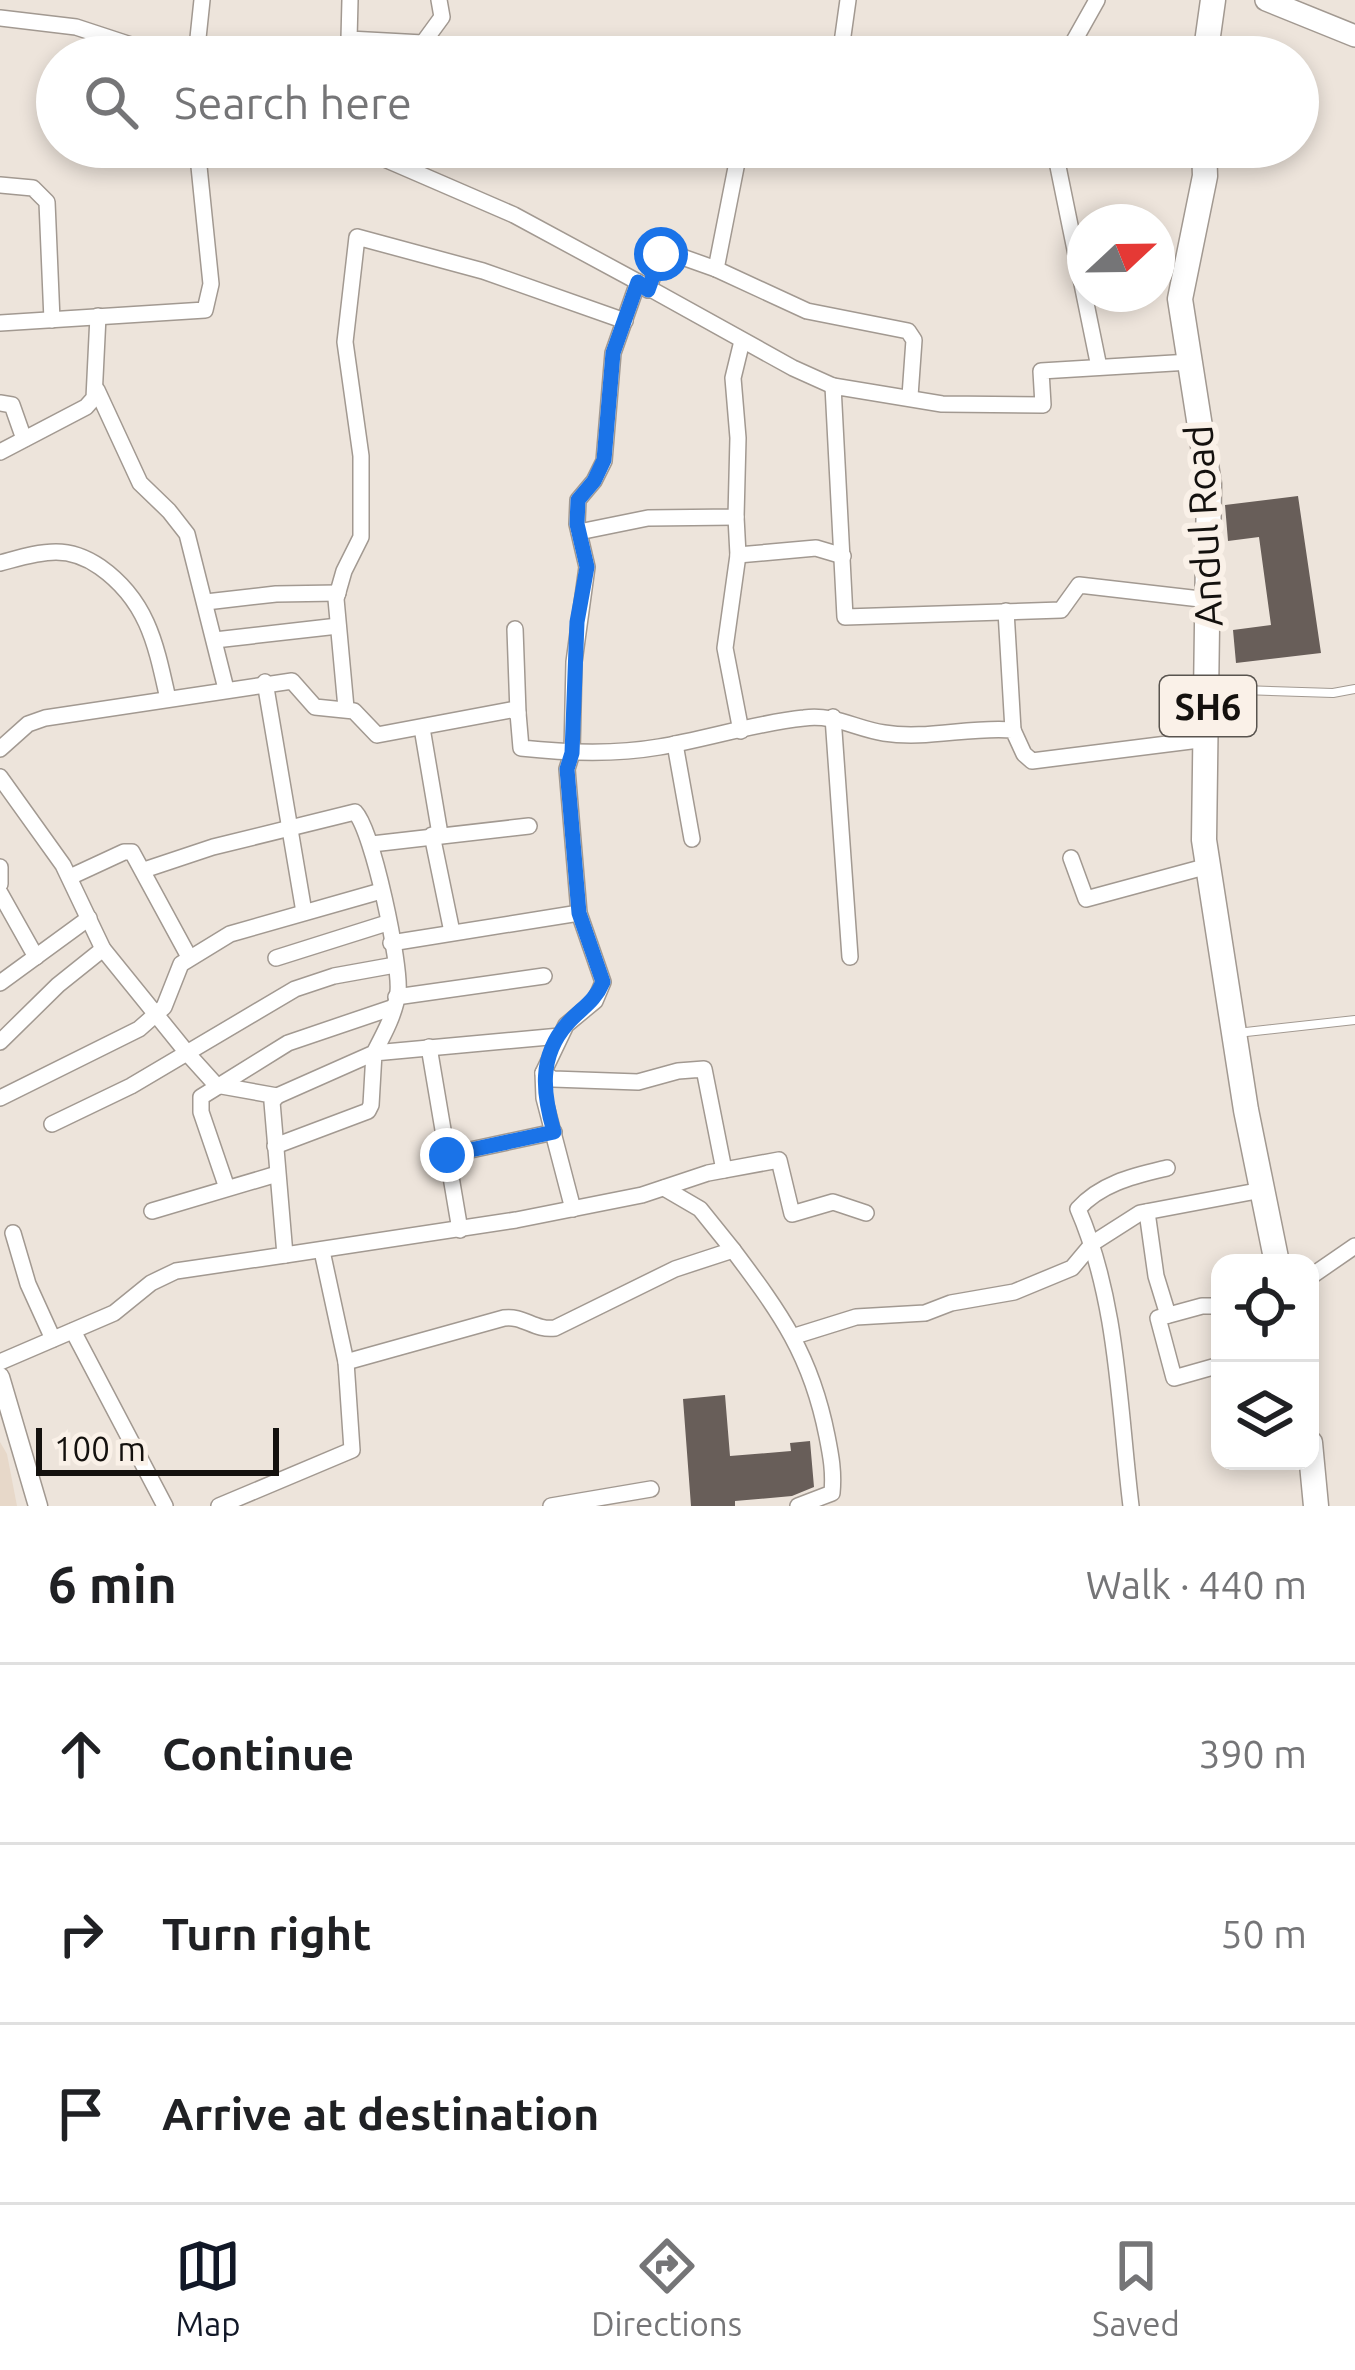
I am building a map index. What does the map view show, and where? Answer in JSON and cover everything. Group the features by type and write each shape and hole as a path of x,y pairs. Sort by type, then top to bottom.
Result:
{"main road":[{"path":"1208,36 1214,0"},
{"path":"1266,0 1355,36"},
{"name":"Andul Road","path":"1204,168 1180,299 1209,484 1204,840 1275,1254"},
{"path":"1313,1470 1316,1506"}],"street":[{"path":"198,36 202,0"},
{"path":"350,0 350,36"},
{"path":"429,36 442,17 439,0"},
{"path":"843,36 848,0"},
{"path":"1077,36 1097,0"},
{"path":"0,18 76,27 103,36"},
{"path":"0,323 205,310 211,284 199,168"},
{"path":"406,168 499,208 833,386 942,404 1043,405 1041,371 1190,362"},
{"path":"716,269 736,168"},
{"path":"1058,168 1099,367"},
{"path":"0,185 33,188 47,202 52,320"},
{"path":"346,708 338,593 362,537 361,457 345,342 357,237 483,271 625,321"},
{"path":"573,1209 544,1098 543,1073 566,1025 595,1001 603,982 579,913 567,769 572,753 577,622 587,567 578,500 604,460 613,353 625,321 661,254 671,253 807,311 908,331 914,340 910,396"},
{"path":"98,316 97,390 140,483 187,534 226,689"},
{"path":"741,731 725,648 738,555 733,378 742,340"},
{"path":"833,386 845,617 1061,610 1078,585 1209,599"},
{"path":"0,452 86,407 97,390"},
{"path":"0,403 12,405 24,439"},
{"path":"579,532 648,518 736,517"},
{"path":"738,555 816,548 843,556"},
{"path":"0,563 35,554 73,553 121,582 153,631 168,699"},
{"path":"206,602 338,593"},
{"path":"1006,611 1013,730 1032,761 1207,739"},
{"path":"215,640 338,626"},
{"path":"515,628 521,748 572,753 675,744 804,718 833,718 880,733 1013,730"},
{"path":"0,749 28,724 45,718 265,682 292,681 315,706 354,711 377,735 518,712"},
{"path":"265,682 304,912"},
{"path":"833,718 850,957"},
{"path":"422,728 452,932"},
{"path":"675,744 692,839"},
{"path":"0,778 70,877 104,950 216,1085 277,1096 374,1053 560,1036"},
{"path":"144,870 355,812 364,824 395,965 395,1002 374,1053 371,1105 368,1111 274,1146"},
{"path":"372,844 529,826"},
{"path":"70,877 124,851 132,852 189,957"},
{"path":"1070,858 1086,899 1208,866"},
{"path":"0,867 0,884"},
{"path":"0,1098 119,1040 156,1016 171,997 174,973 189,957 230,934 380,890"},
{"path":"0,893 36,957"},
{"path":"391,943 579,913"},
{"path":"0,983 89,918"},
{"path":"276,958 387,923"},
{"path":"0,1042 58,985 104,950"},
{"path":"52,1124 188,1054 295,988 395,965"},
{"path":"227,1188 200,1104 216,1085 288,1043 395,1002 544,976"},
{"path":"429,1047 460,1230"},
{"path":"543,1073 553,1079 638,1082 704,1069 724,1170"},
{"path":"277,1096 270,1112 285,1256"},
{"path":"447,1155 554,1132"},
{"path":"0,1362 114,1312 176,1271 460,1230 573,1209 779,1160 792,1214 832,1202 866,1213"},
{"path":"1131,1506 1106,1294 1093,1243 1078,1209 1090,1196 1124,1179 1167,1168"},
{"path":"152,1211 277,1174"},
{"path":"664,1188 700,1209 733,1250 795,1336 818,1390 834,1473 832,1493 798,1506"},
{"path":"795,1336 856,1317 925,1313 964,1300 1015,1292 1072,1268 1093,1243 1147,1212 1262,1190"},
{"path":"1147,1212 1156,1276 1168,1315"},
{"path":"13,1233 28,1284 53,1340"},
{"path":"1319,1270 1355,1246"},
{"path":"346,1362 504,1318 522,1318 545,1330 555,1328 675,1269 733,1250"},
{"path":"219,1506 352,1450 346,1362 322,1251"},
{"path":"1211,1308 1158,1318 1174,1378 1211,1368"},
{"path":"73,1330 165,1506"},
{"path":"0,1377 38,1506"},
{"path":"551,1506 651,1489"}],"lane":[{"path":"1209,689 1333,693 1355,689"},
{"path":"1234,1034 1355,1019"}],"shaded area":[{"path":"0,1442 7,1454 17,1506 0,1506"}],"building":[{"path":"1298,496 1321,653 1236,663 1233,630 1271,625 1259,537 1228,541 1225,505"},
{"path":"725,1395 730,1456 791,1451 790,1443 810,1441 814,1487 792,1496 735,1501 735,1506 691,1506 683,1399"}],"route":[{"path":"447,1155 554,1132 543,1073 566,1025 595,1001 603,982 579,913 567,769 572,753 577,622 587,567 577,524 578,500 604,460 613,353 638,282 648,290 661,254"}]}
